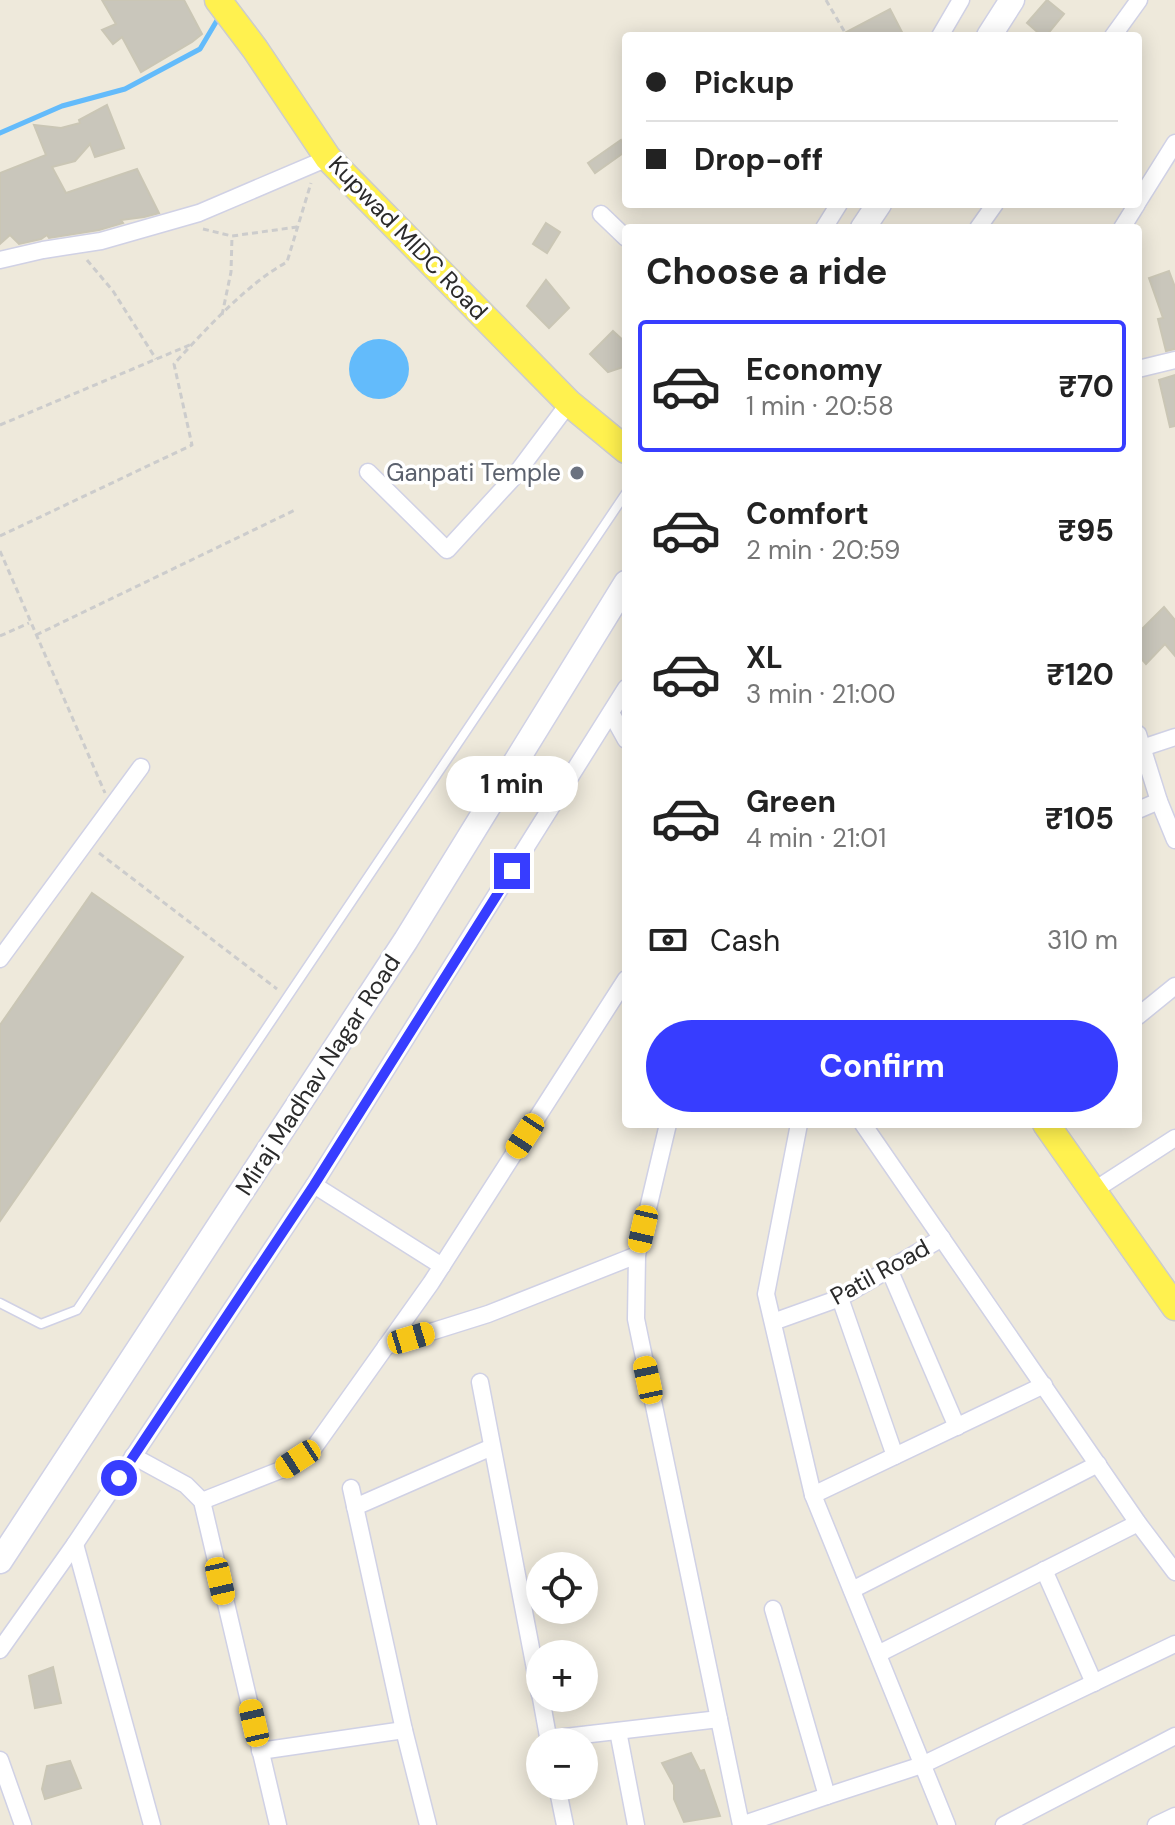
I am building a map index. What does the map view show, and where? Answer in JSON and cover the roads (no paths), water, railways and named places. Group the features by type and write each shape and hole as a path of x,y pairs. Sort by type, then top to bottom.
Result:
{"main road":[{"name":"Kupwad MIDC Road","path":"218,0 255,49 323,159 569,403 622,447"},
{"path":"1049,1128 1175,1307"}],"street":[{"path":"992,32 1012,0"},
{"path":"1116,32 1139,0"},
{"path":"942,32 960,1"},
{"path":"1142,195 1175,143"},
{"path":"0,260 101,241 190,215 323,159"},
{"path":"601,214 622,234"},
{"path":"1142,368 1175,360"},
{"path":"368,472 447,550 513,478 569,403"},
{"name":"Miraj Madhav Nagar Road","path":"0,1561 406,940 622,589"},
{"path":"0,1650 75,1544 314,1185 622,695"},
{"path":"611,713 622,733"},
{"path":"1142,741 1175,737"},
{"path":"1142,747 1175,840"},
{"path":"0,959 141,767"},
{"path":"1142,808 1159,801"},
{"path":"202,1501 283,1469 313,1449 442,1266 622,985"},
{"path":"1142,1008 1175,986"},
{"path":"667,1128 637,1255 636,1319 741,1825 922,1765 1175,1644"},
{"path":"798,1128 766,1294 813,1495 947,1825"},
{"path":"866,1128 1175,1572"},
{"path":"1093,1191 1175,1138"},
{"path":"314,1185 442,1266"},
{"name":"Patil Road","path":"773,1322 840,1298 942,1238"},
{"path":"386,1346 488,1314 637,1255"},
{"path":"889,1269 957,1427"},
{"path":"840,1298 895,1456"},
{"path":"480,1382 529,1640"},
{"path":"813,1495 1044,1385"},
{"path":"355,1507 492,1447"},
{"path":"133,1456 186,1485 202,1501 278,1825"},
{"path":"852,1590 1098,1464"},
{"path":"351,1488 428,1825"},
{"path":"878,1654 1138,1523"},
{"path":"75,1544 152,1825"},
{"path":"1044,1570 1094,1683"},
{"path":"773,1609 827,1796"},
{"path":"598,1734 719,1719"},
{"path":"260,1751 404,1730"},
{"path":"618,1731 636,1825"},
{"path":"1004,1825 1175,1736"},
{"path":"0,1760 23,1825"},
{"path":"560,1800 565,1825"},
{"path":"1156,1825 1175,1816"}],"lane":[{"path":"0,1303 41,1324 77,1310 622,499"}],"water":[{"path":"379,339 400,348 409,369 400,390 379,399 358,390 349,369 358,348"}],"waterway":[{"path":"0,133 62,106 125,89 200,49 219,17"}],"place":[{"name":"Ganpati Temple","path":"577,473"}]}
